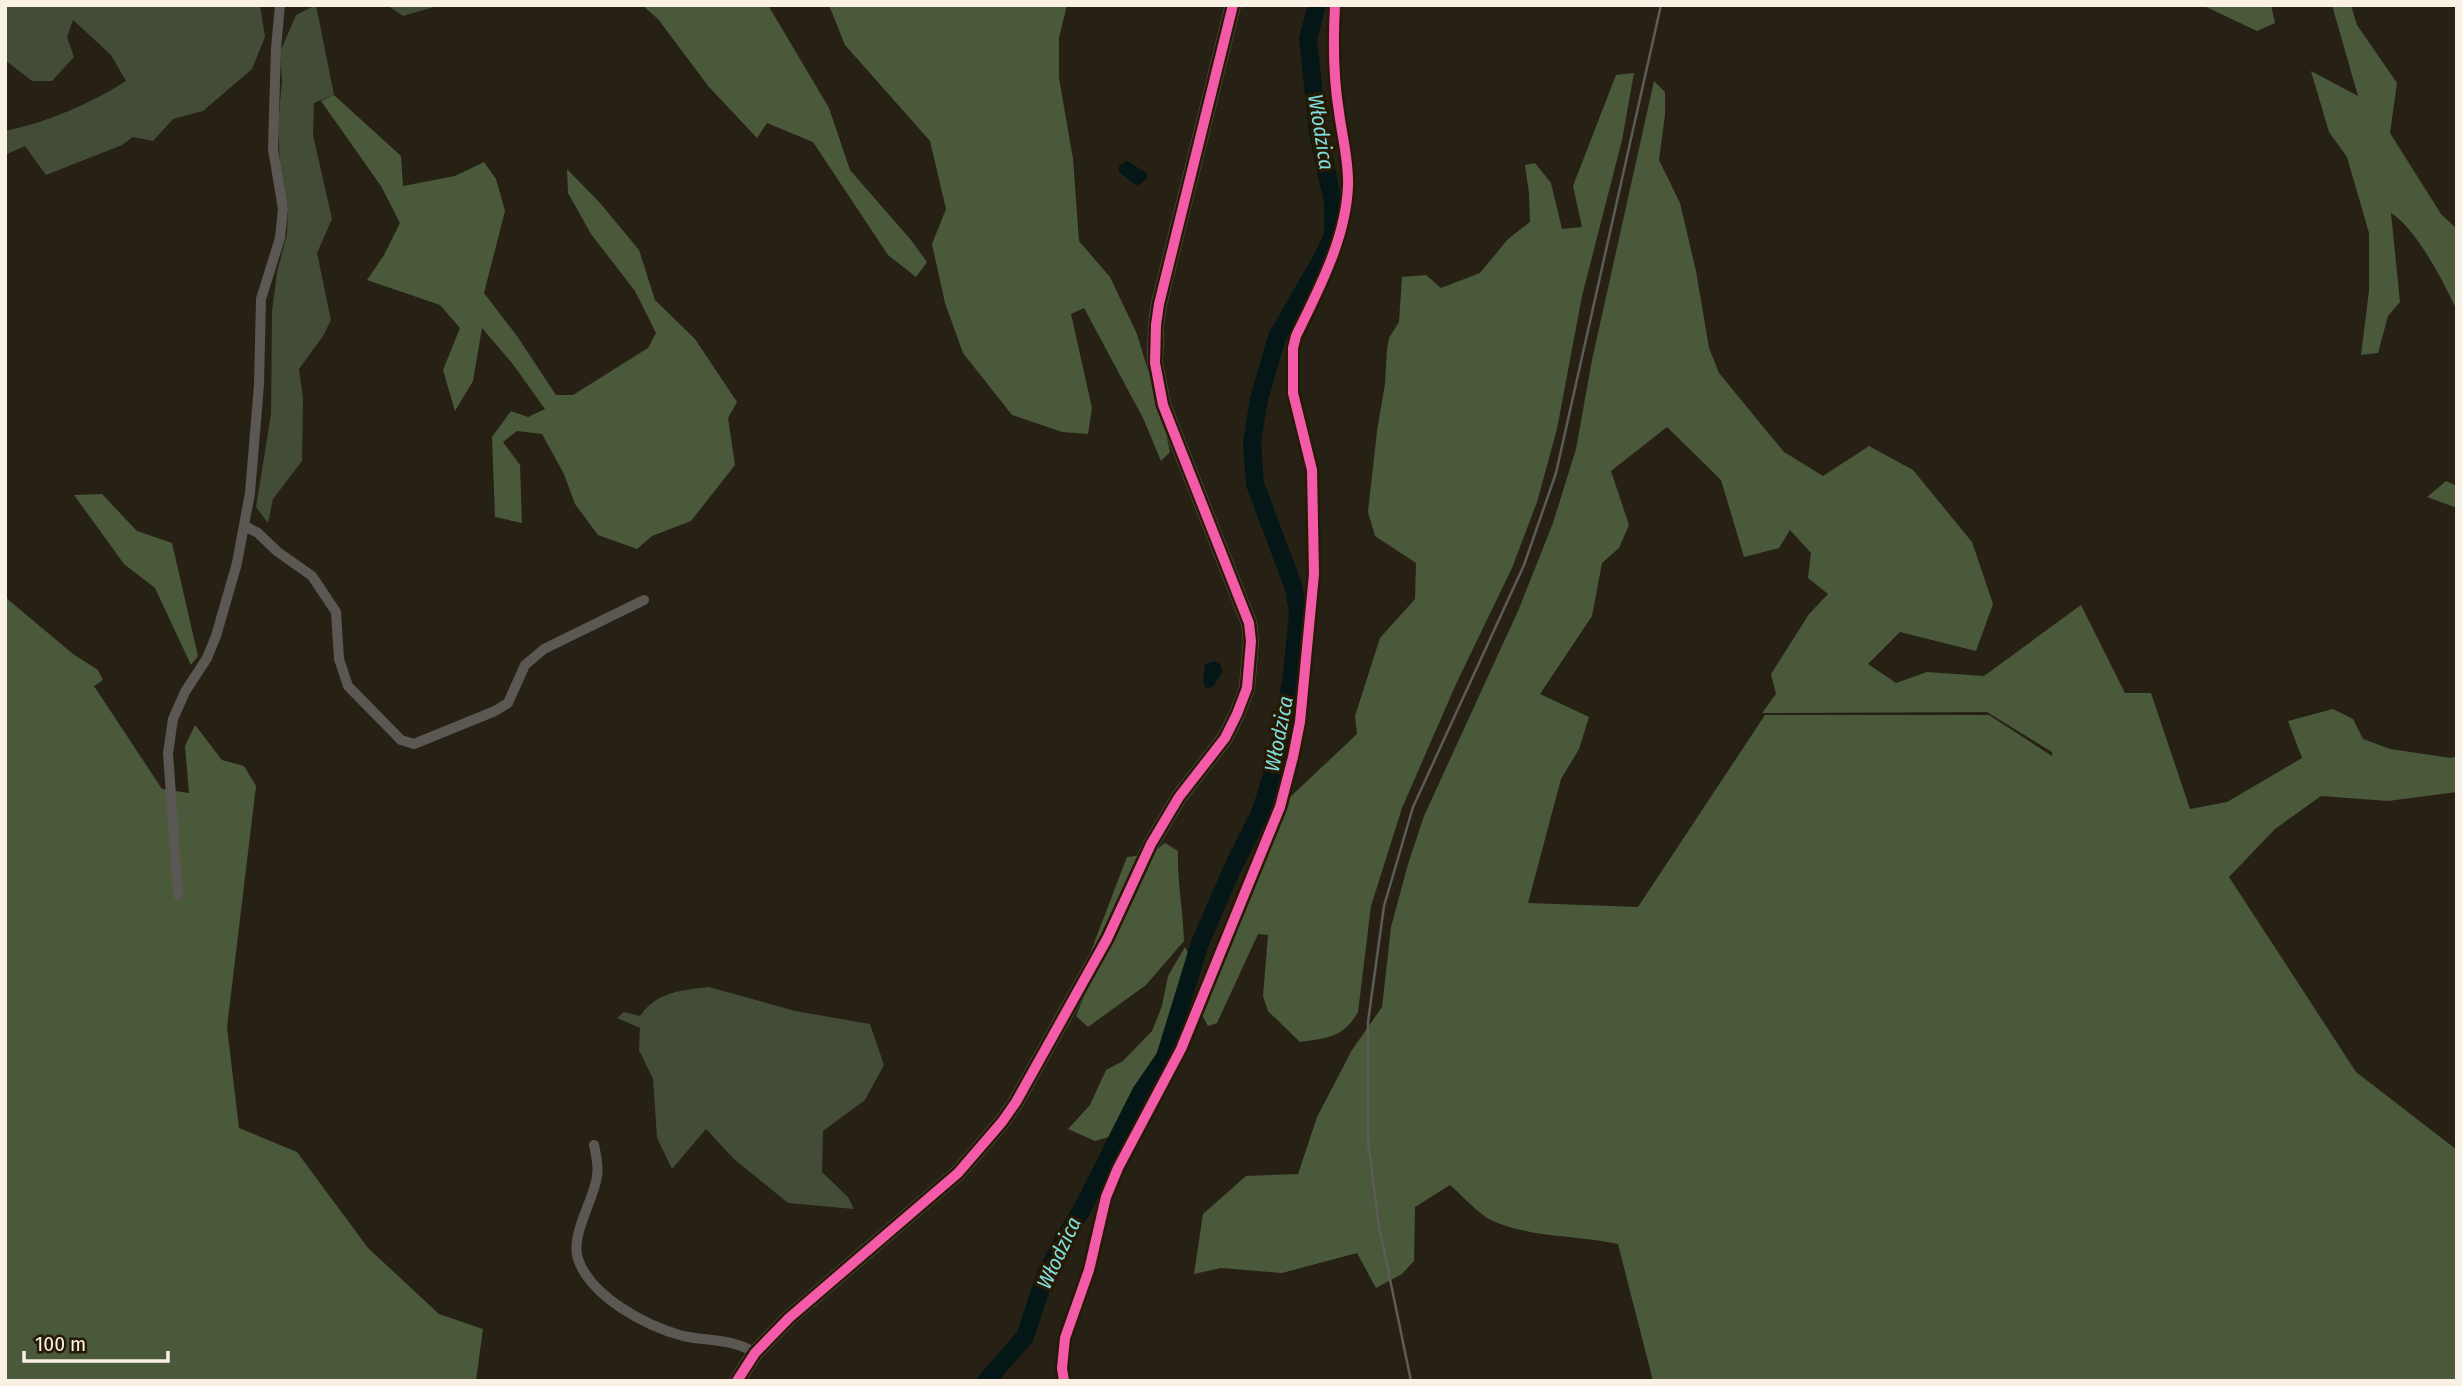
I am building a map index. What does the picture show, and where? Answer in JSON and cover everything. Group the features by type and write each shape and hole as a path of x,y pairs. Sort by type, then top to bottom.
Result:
{"street":[{"path":"178,895 168,753 173,719 185,692 207,658 216,636 245,526 258,385 261,299 279,238 283,209 273,149 280,5"},
{"path":"737,1381 755,1353 789,1318 958,1173 1002,1122 1031,1076 1107,939 1151,844 1179,797 1225,738 1247,688 1251,641 1249,623 1163,405 1157,382 1154,347 1159,304 1170,256 1233,5"},
{"path":"1065,1381 1062,1368 1065,1338 1089,1270 1106,1197 1118,1168 1181,1049 1280,807 1300,722 1314,574 1312,470 1293,393 1293,348 1337,246 1346,208 1347,160 1335,81 1335,5"},
{"path":"245,526 258,533 278,552 312,576 336,612 339,659 348,686 401,740 414,744 495,711 508,703 525,665 544,649 644,600"},
{"path":"594,1144 598,1173 577,1245 578,1258 586,1273 605,1296 635,1317 681,1335 745,1346 755,1353"}],"green space":[{"path":"5,5 260,5 265,37 252,69 203,111 173,119 153,141 133,137 122,145 46,175 25,146 5,155 5,131 68,111 126,81 111,55 73,20 67,37 74,57 52,81 32,81 5,60"},
{"path":"316,5 334,95 314,103 313,135 332,219 317,253 331,320 299,369 303,398 302,461 273,499 268,523 256,507 271,414 272,312 277,272 287,234 288,207 281,183 278,126 282,80 280,52 296,15"},
{"path":"387,5 441,5 403,16"},
{"path":"642,5 768,5 829,108 850,170 927,262 916,277 888,255 813,142 767,123 757,138 709,87 658,19"},
{"path":"829,5 1067,5 1059,38 1059,78 1073,159 1079,241 1110,277 1137,334 1170,452 1161,461 1143,418 1084,308 1071,314 1092,408 1088,434 1062,432 1012,415 963,353 945,303 932,244 946,209 930,141 845,45"},
{"path":"2202,5 2271,5 2275,23 2257,31"},
{"path":"2332,5 2351,5 2357,25 2397,83 2390,133 2441,214 2457,229 2457,311 2420,243 2401,220 2391,213 2400,302 2388,316 2378,353 2361,355 2369,291 2369,233 2347,157 2329,132 2311,71 2358,96"},
{"path":"1634,73 1622,140 1582,296 1557,429 1537,502 1512,568 1456,684 1402,808 1371,906 1358,1012 1340,1032 1326,1038 1300,1042 1268,1011 1263,996 1268,935 1258,934 1217,1023 1208,1026 1202,1015 1287,800 1357,734 1355,716 1380,638 1415,599 1416,563 1375,536 1368,512 1387,350 1389,338 1399,322 1402,277 1426,275 1441,288 1480,273 1508,239 1530,222 1525,165 1535,163 1551,183 1562,229 1582,227 1573,186 1616,75"},
{"path":"1654,81 1665,92 1659,160 1680,203 1696,271 1709,348 1719,373 1784,452 1823,476 1869,446 1913,470 1972,542 1993,604 1976,651 1900,632 1868,664 1896,683 1927,672 1984,676 2081,605 2125,693 2151,693 2190,809 2227,802 2302,758 2288,721 2333,709 2353,719 2363,739 2390,749 2451,758 2457,756 2457,792 2388,801 2321,796 2275,829 2229,877 2356,1072 2457,1150 2457,1381 1653,1381 1618,1244 1539,1233 1493,1221 1450,1185 1415,1207 1414,1261 1402,1274 1376,1288 1357,1253 1282,1273 1221,1268 1194,1274 1203,1214 1246,1176 1298,1174 1317,1117 1352,1050 1382,1007 1391,927 1408,864 1424,816 1518,611 1553,523 1576,449 1592,360","holes":["1667,427 1721,480 1744,557 1779,548 1790,530 1811,553 1808,578 1828,594 1809,614 1771,674 1776,694 1762,713 1987,712 2052,752 2052,756 1989,715 1765,715 1638,907 1528,903 1561,779 1579,749 1589,717 1540,694 1592,616 1602,563 1619,548 1629,525 1611,471"]},
{"path":"334,95 401,156 403,186 455,176 484,162 496,179 505,211 484,293 517,336 556,395 573,395 648,348 656,333 635,291 591,234 568,193 567,169 600,203 639,250 655,300 695,339 737,402 728,418 735,465 691,521 652,536 637,549 598,535 575,504 564,474 542,434 517,431 503,442 520,465 522,523 495,517 492,437 511,411 528,417 545,409 512,363 482,328 473,381 455,411 443,370 460,328 440,305 367,280 384,255 400,223 381,186 321,101"},
{"path":"2446,481 2457,486 2457,508 2427,497"},
{"path":"102,494 137,531 172,543 198,656 191,665 155,588 124,564 74,495"},
{"path":"5,597 73,654 98,670 103,680 94,686 162,789 189,793 185,746 195,725 222,760 244,766 256,786 227,1027 239,1128 297,1152 368,1248 439,1314 483,1329 476,1381 5,1381"},
{"path":"1165,843 1178,851 1184,941 1146,985 1088,1027 1076,1016 1090,982 1091,951 1127,857 1151,854"},
{"path":"1185,947 1189,955 1176,998 1161,1075 1129,1131 1095,1141 1068,1129 1090,1105 1106,1070 1123,1061 1152,1031 1162,1006 1168,976"},
{"path":"709,987 795,1011 870,1024 884,1065 865,1100 823,1131 822,1172 848,1197 854,1209 788,1203 734,1159 706,1129 672,1169 657,1138 653,1079 639,1050 640,1028 617,1018 624,1012 640,1016 654,1002 670,994"}],"shaded area":[{"path":"1127,161 1147,173 1147,179 1137,186 1119,172 1119,166"},
{"path":"1214,661 1220,664 1223,671 1213,687 1206,688 1203,682 1205,664"}],"waterway":[{"name":"Włodzica","path":"986,1381 1025,1337 1045,1276 1141,1092 1165,1057 1200,943 1261,811 1277,758 1291,682 1298,614 1294,588 1255,484 1252,442 1259,399 1277,337 1333,235 1333,202 1318,132 1308,39 1317,5"}],"railway":[{"path":"1411,1381 1379,1226 1368,1142 1368,1022 1384,906 1413,807 1524,565 1556,473 1661,5"}],"cycle path":[{"path":"737,1381 755,1353 789,1318 958,1173 1002,1122 1016,1102 1107,939 1151,844 1179,797 1225,738 1247,688 1251,641 1249,623 1163,405 1155,363 1159,304 1233,5"},
{"path":"1064,1381 1062,1368 1065,1338 1089,1270 1106,1197 1118,1168 1181,1049 1280,807 1300,722 1314,574 1312,470 1293,393 1293,348 1330,263 1346,205 1347,167 1335,72 1335,5"}]}
